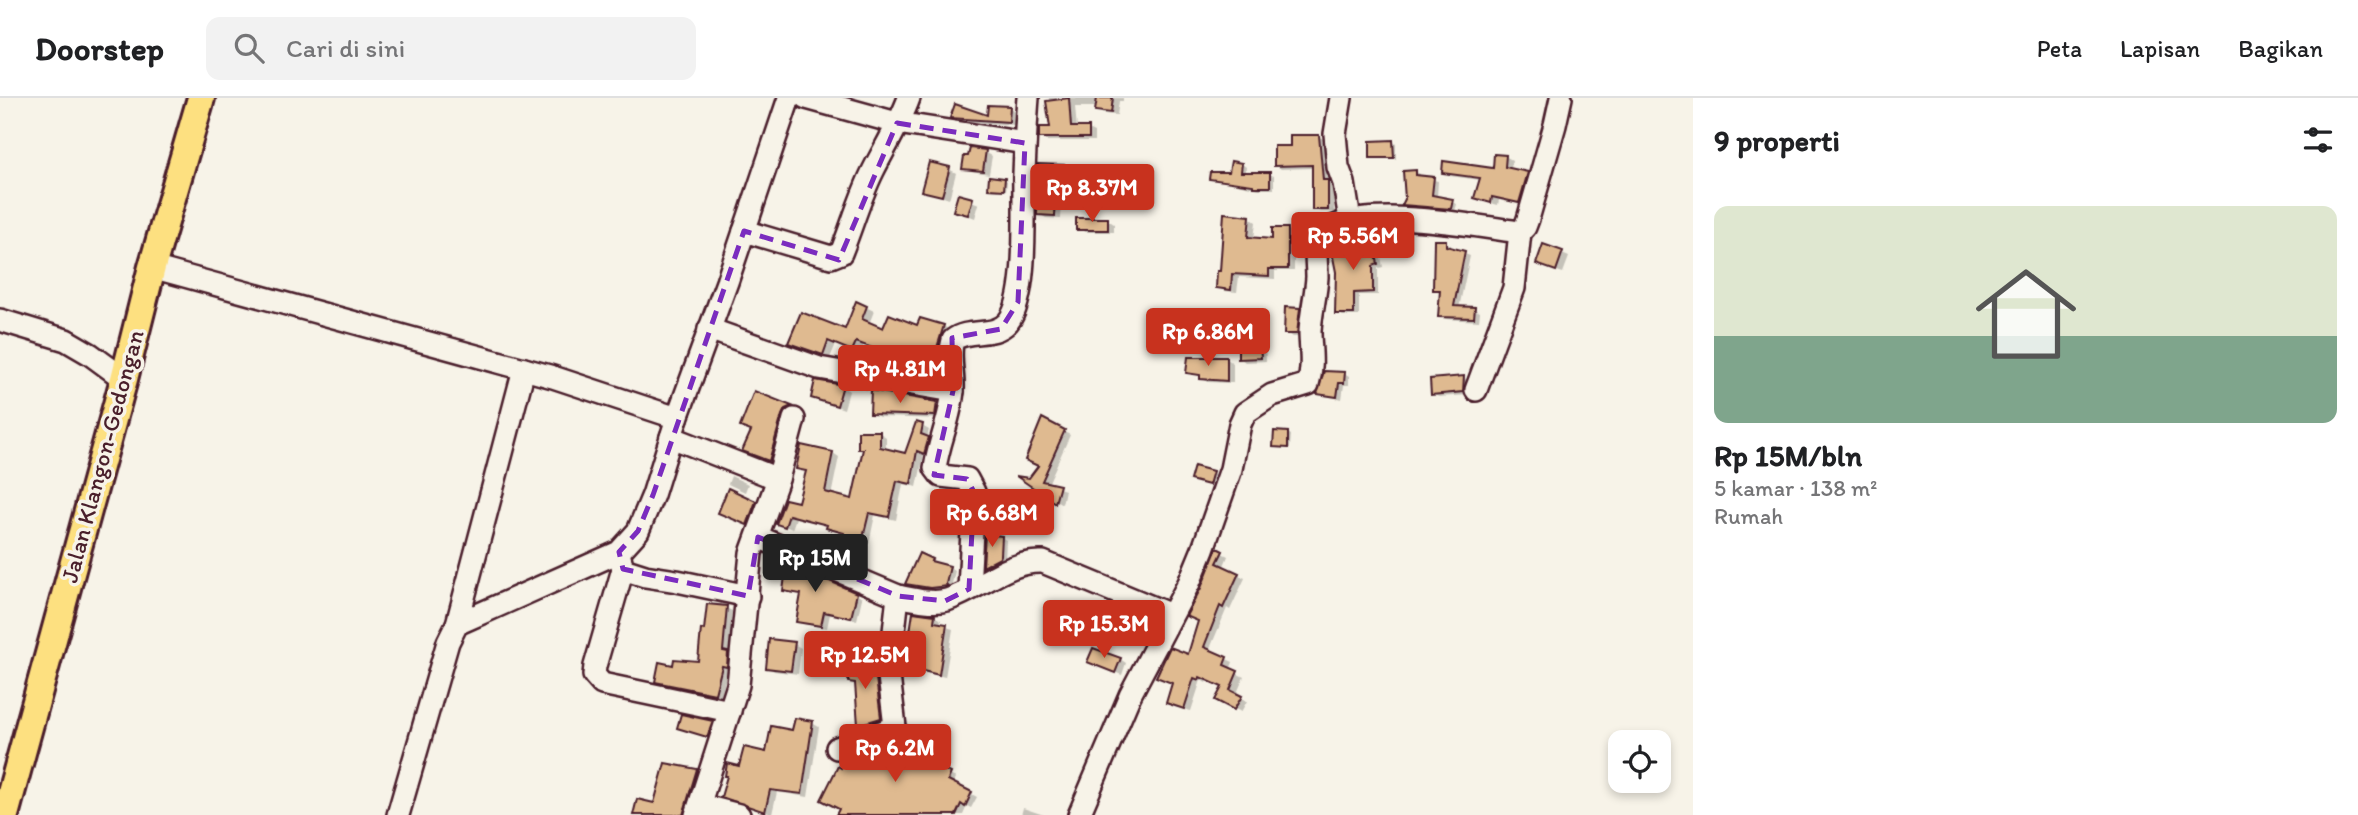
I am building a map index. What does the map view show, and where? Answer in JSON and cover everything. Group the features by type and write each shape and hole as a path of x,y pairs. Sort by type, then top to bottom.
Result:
{"main road":[{"name":"Jalan Klangon-Gedongan","path":"5,815 152,267 201,98"}],"street":[{"path":"730,711 601,684 594,675 621,561 638,531 653,495 674,427 789,98"},
{"path":"806,98 897,123 1025,143"},
{"path":"744,230 831,257 841,253 871,175 909,98"},
{"path":"969,589 974,492 967,479 941,476 935,468 953,391 953,340 965,334 1001,329 1010,320 1018,302 1023,264 1028,98"},
{"path":"1340,98 1335,134 1338,167 1344,183 1350,220"},
{"path":"1476,390 1514,288 1520,232 1528,219 1556,125 1560,98"},
{"path":"1079,815 1130,695 1189,583 1231,469 1240,424 1245,413 1272,395 1308,383 1312,370 1310,329 1320,237 1350,220 1394,216 1520,232"},
{"path":"152,267 524,369 674,427 778,479"},
{"path":"0,320 66,340 124,379"},
{"path":"709,329 818,368 953,391"},
{"path":"398,815 448,642 457,624 524,369"},
{"path":"739,815 698,810 738,685 751,553 778,479 794,419"},
{"path":"758,537 898,596 919,600 945,601 1023,563 1044,562 1171,615"},
{"path":"457,624 621,561"},
{"path":"621,561 645,576 748,596"},
{"path":"836,748 895,727 889,676 898,596"}],"highlighted area":[{"path":"897,123 1025,143 1018,302 1001,329 952,338 953,391 934,475 967,479 974,492 969,589 945,601 898,596 758,537 748,596 623,569 619,552 638,531 653,495 744,231 839,260"}],"building":[{"path":"1069,98 1071,127 1089,127 1089,138 1039,138 1039,127 1050,127 1046,101"},
{"path":"1097,98 1113,98 1111,113 1095,111"},
{"path":"955,104 987,115 988,105 1010,106 1009,122 950,118"},
{"path":"1290,135 1319,135 1323,180 1328,180 1328,210 1312,210 1312,165 1274,166 1274,146 1290,146"},
{"path":"1393,140 1394,158 1370,158 1370,141"},
{"path":"970,148 986,150 983,171 962,169 964,156 968,156"},
{"path":"1494,154 1506,155 1505,167 1528,172 1519,203 1492,197 1491,203 1474,198 1480,178 1442,173 1443,161 1493,168"},
{"path":"1231,161 1242,163 1241,172 1270,172 1270,187 1253,187 1209,179 1210,172 1229,172"},
{"path":"929,162 950,167 942,196 921,191"},
{"path":"1038,164 1065,165 1064,179 1057,179 1055,216 1037,215"},
{"path":"1416,170 1416,175 1434,177 1432,195 1453,199 1451,209 1402,205 1405,199 1403,171"},
{"path":"989,176 1005,178 1004,190 988,189"},
{"path":"958,194 973,198 968,215 953,211"},
{"path":"1224,213 1250,216 1248,237 1272,239 1272,228 1288,228 1288,269 1269,269 1269,276 1232,274 1231,290 1216,288 1217,271 1220,271"},
{"path":"1076,218 1108,218 1108,230 1076,230"},
{"path":"1372,237 1378,264 1373,266 1373,292 1354,293 1354,314 1335,314 1336,272 1331,247"},
{"path":"1434,240 1446,240 1446,246 1465,251 1454,306 1475,307 1474,318 1438,317 1440,290 1433,290"},
{"path":"1543,244 1563,251 1556,271 1536,264"},
{"path":"856,301 867,306 862,319 883,328 889,314 917,325 920,318 944,325 932,364 938,365 939,375 873,364 878,350 856,342 852,351 828,341 823,355 788,343 801,312 845,329"},
{"path":"1285,307 1300,308 1297,334 1284,334"},
{"path":"1238,314 1258,314 1261,358 1238,359"},
{"path":"1188,357 1227,357 1227,381 1200,379 1200,375 1186,373"},
{"path":"1324,371 1345,372 1344,383 1339,383 1337,397 1317,394"},
{"path":"1464,376 1463,392 1431,395 1430,379"},
{"path":"815,380 843,385 837,406 811,398"},
{"path":"871,390 937,402 935,416 870,414"},
{"path":"754,391 792,406 785,409 782,415 769,461 742,451 751,431 740,427"},
{"path":"1042,418 1065,430 1042,481 1060,485 1055,503 1016,476 1029,478 1038,466 1025,460"},
{"path":"916,422 923,424 921,434 929,437 924,454 917,451 911,484 897,481 889,517 869,513 862,542 844,538 844,533 826,528 827,525 789,515 785,527 776,524 785,499 798,502 806,471 796,469 801,445 833,452 825,492 852,499 863,449 858,449 858,431 880,431 880,447 905,453"},
{"path":"1274,431 1288,432 1288,448 1273,447"},
{"path":"1194,466 1213,471 1209,485 1190,480"},
{"path":"728,488 756,501 747,525 718,513"},
{"path":"1015,501 1039,513 1033,526 1008,514"},
{"path":"985,534 1002,536 1001,555 983,567"},
{"path":"1217,548 1223,551 1217,563 1239,573 1223,608 1220,606 1204,647 1227,657 1224,665 1238,671 1230,690 1242,696 1234,710 1215,700 1222,687 1200,677 1199,680 1194,678 1184,709 1166,703 1172,683 1156,677 1170,647 1188,654 1198,621 1186,616"},
{"path":"919,553 932,559 931,561 950,566 946,584 948,586 930,588 905,584"},
{"path":"771,557 803,570 803,575 818,576 857,593 851,618 824,612 821,626 796,622 801,594 783,591 785,576 769,573"},
{"path":"707,604 727,606 723,651 728,652 727,667 722,666 715,694 655,682 659,662 673,665 674,659 698,661"},
{"path":"1120,608 1135,614 1133,618 1149,626 1144,635 1113,621"},
{"path":"913,612 935,615 934,622 947,624 939,675 911,668 916,646 908,645"},
{"path":"769,639 795,642 791,671 766,668"},
{"path":"1093,648 1121,658 1115,673 1087,662"},
{"path":"849,662 877,664 881,718 858,725 855,683 848,682"},
{"path":"681,714 713,721 707,737 677,728"},
{"path":"795,718 813,721 802,794 770,790 765,812 721,797 727,776 727,763 739,766 744,747 766,752 771,726 792,730"},
{"path":"907,731 907,743 942,750 940,768 951,773 948,780 972,792 965,807 961,804 956,815 836,815 839,809 821,800 838,766 841,768 845,759 864,752 868,754 870,750 881,746 895,753 896,741 904,737"},
{"path":"665,763 697,769 683,815 633,815 637,799 654,803"}]}
